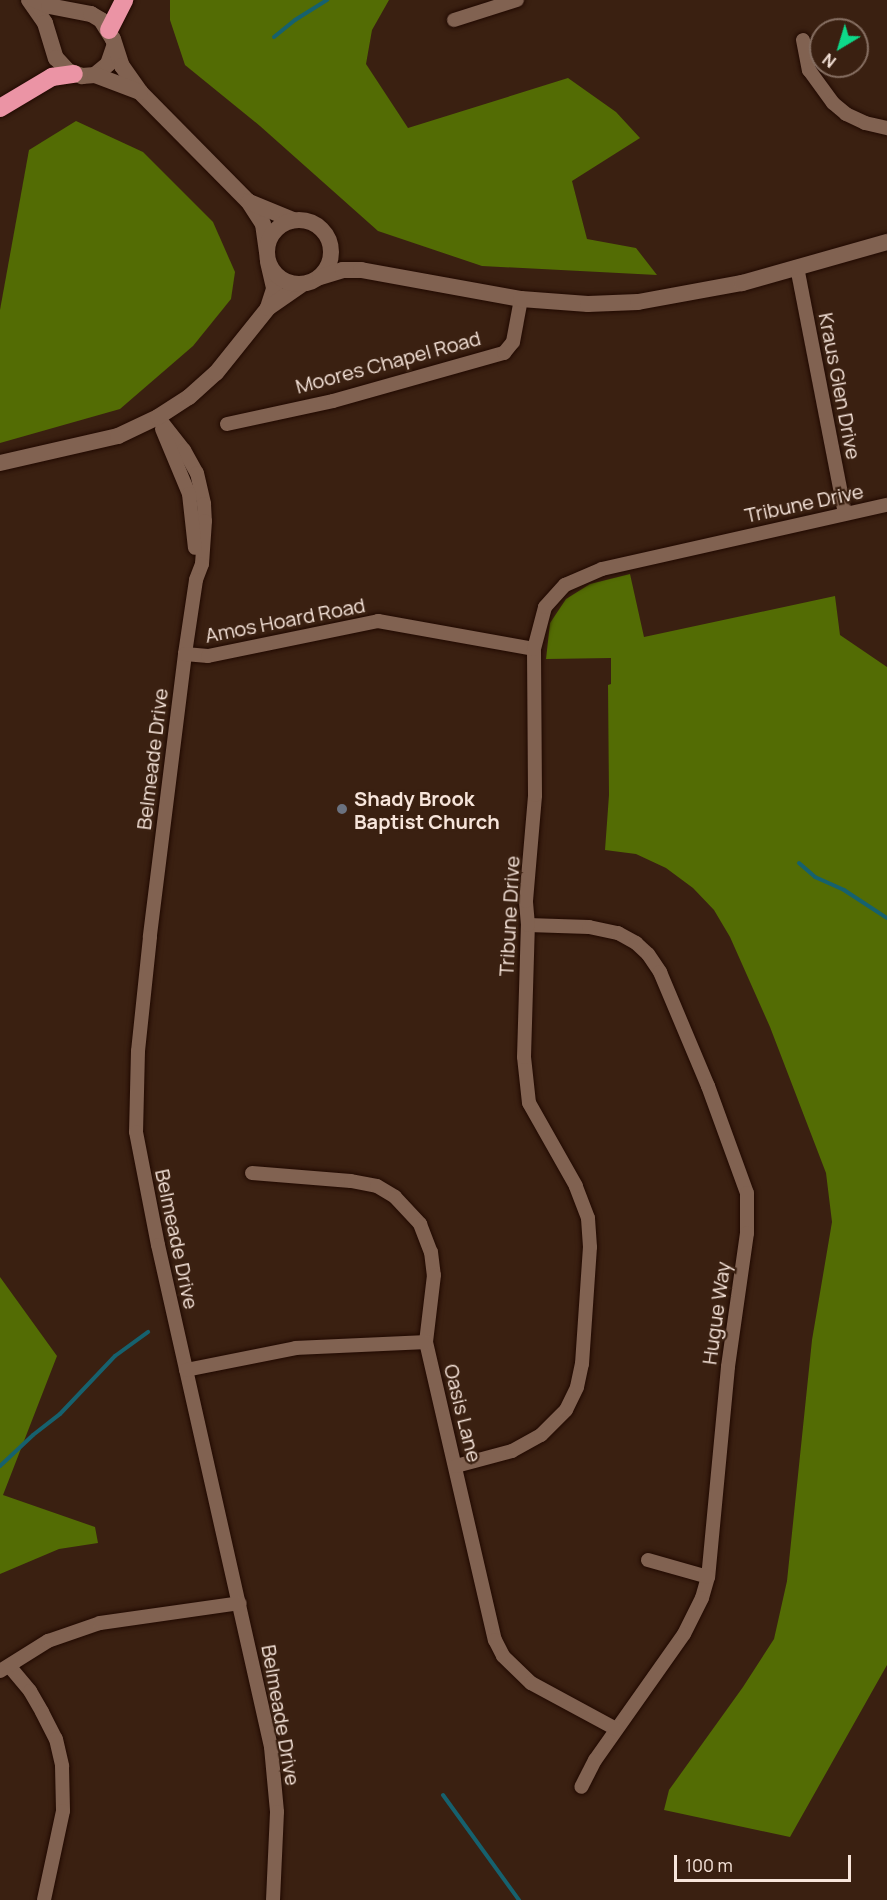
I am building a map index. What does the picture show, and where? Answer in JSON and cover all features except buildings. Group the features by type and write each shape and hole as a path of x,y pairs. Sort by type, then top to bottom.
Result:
{"highway":[{"path":"112,39 124,0"},
{"path":"0,108 52,77 74,74"}],"main road":[{"path":"29,0 45,23 56,58 62,66 74,74 95,75 140,92"},
{"path":"35,0 49,6 91,14 101,20 112,39 122,66 140,92 248,201 263,224 274,289 268,308"},
{"path":"95,75 108,64 112,39"},
{"path":"248,201 293,220 314,223 343,257 361,270"},
{"path":"293,220 274,231 267,256 281,279 301,285"},
{"path":"320,277 331,259 329,239"},
{"path":"0,463 118,436 158,417 189,397 216,373 268,308 301,285 343,270 361,270 521,299 588,304 638,302 742,283 887,242"}],"street":[{"path":"454,20 517,0"},
{"path":"803,40 809,70 833,103 846,114 865,123 887,128"},
{"name":"Kraus Glen Drive","path":"797,267 845,513"},
{"name":"Moores Chapel Road","path":"226,424 333,401 504,353 513,342 521,299"},
{"name":"Belmeade Drive","path":"158,417 184,450 196,473 202,494 205,521 202,564 196,580 184,654 150,936 135,1093 139,1151 271,1747 278,1812 273,1900"},
{"name":"Tribune Drive","path":"456,1466 512,1451 541,1435 566,1410 577,1387 582,1365 590,1232 584,1203 535,1116 526,1092 525,958 528,925 526,901 535,795 534,649 545,607 565,585 587,574 887,505"},
{"name":"Amos Hoard Road","path":"184,654 208,656 378,621 534,649"},
{"name":"Hugue Way","path":"528,925 589,927 618,933 636,943 648,954 660,972 712,1096 747,1193 747,1233 728,1367 708,1577 698,1607 684,1634 616,1729 581,1787"},
{"name":"Oasis Lane","path":"252,1173 351,1181 377,1186 403,1205 420,1224 431,1252 434,1275 426,1342 456,1466 488,1616 503,1656 531,1683 616,1729"},
{"path":"186,1370 296,1348 426,1342"},
{"path":"648,1560 708,1577"},
{"path":"44,1900 63,1811 62,1766 56,1739 30,1691 5,1669 48,1641 100,1623 240,1603"}],"green space":[{"path":"170,0 389,0 372,30 366,64 408,128 568,78 616,112 640,138 572,181 587,239 636,248 657,275 482,266 378,231 260,126 185,65 170,20"},
{"path":"76,121 143,152 213,222 235,272 231,299 193,346 120,409 0,443 0,310 29,150"},
{"path":"630,574 644,637 835,596 840,635 887,667 887,1665 790,1837 664,1810 669,1790 743,1687 774,1639 787,1581 812,1340 832,1222 826,1173 770,1027 730,937 714,910 693,888 666,868 636,854 605,850 609,795 608,685 611,684 611,658 546,659 550,623 566,599 590,584"},
{"path":"0,1277 57,1356 3,1495 95,1527 98,1543 59,1549 0,1574"}],"waterway":[{"path":"274,37 295,20 327,0"},
{"path":"799,863 815,877 844,890 887,918"},
{"path":"0,1466 33,1435 60,1414 115,1356 148,1332"},
{"path":"443,1795 519,1900"}],"place":[{"name":"Shady Brook Baptist Church","path":"342,809"}]}
